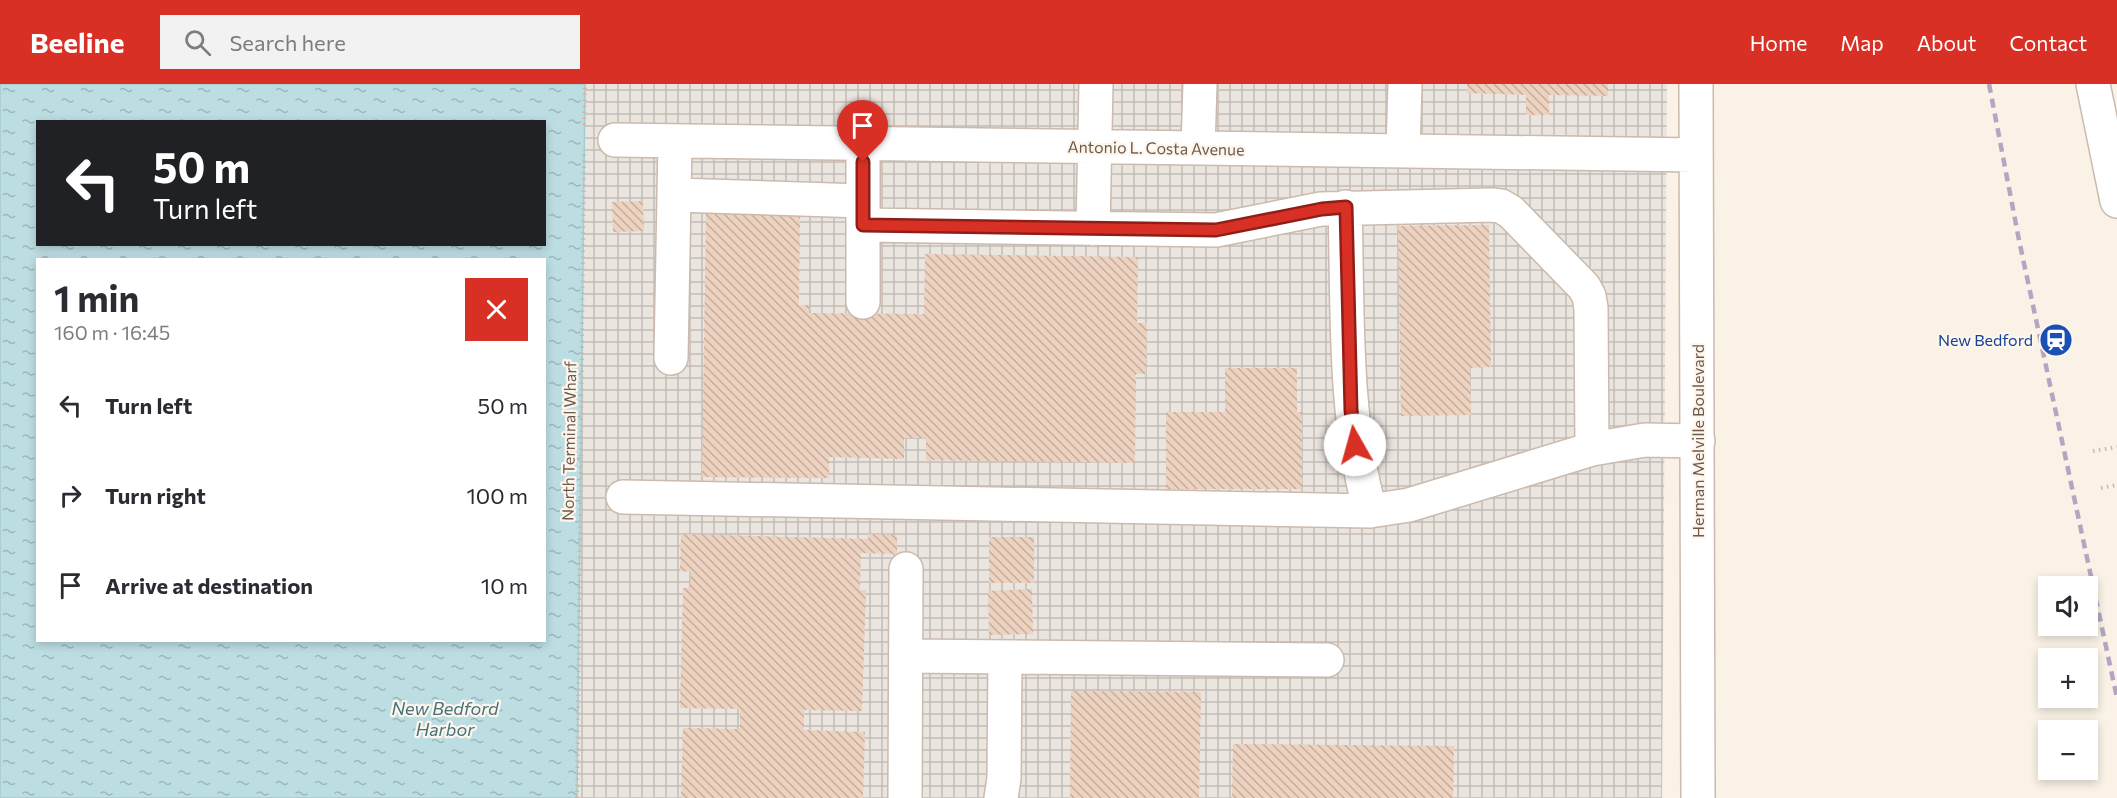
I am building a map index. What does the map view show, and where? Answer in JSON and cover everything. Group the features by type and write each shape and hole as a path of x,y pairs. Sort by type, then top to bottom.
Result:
{"street":[{"path":"1093,229 1096,84"},
{"path":"1198,148 1200,84"},
{"path":"1403,151 1405,84"},
{"name":"Herman Melville Boulevard","path":"1696,84 1698,798"},
{"path":"2093,84 2117,201"},
{"name":"Antonio L. Costa Avenue","path":"594,138 863,144 1696,155"},
{"path":"671,358 675,141"},
{"path":"862,302 863,144"},
{"path":"675,195 863,213 1093,229 1216,230 1322,209 1501,206 1511,212 1584,286 1589,296 1593,449"},
{"path":"1346,207 1351,410 1357,457 1370,511"},
{"path":"623,497 1370,511 1408,505 1593,449 1636,441 1698,441"},
{"path":"905,798 906,569"},
{"path":"906,656 1327,660"},
{"path":"1001,798 1004,778 1005,657"}],"path":[{"name":"North Terminal Wharf","path":"577,798 594,138 585,84"},
{"path":"2093,451 2117,447"},
{"path":"2101,488 2117,485"}],"shaded area":[{"path":"585,84 1667,84 1662,798 577,798"}],"water":[{"name":"New Bedford Harbor","path":"0,84 585,84 577,798 0,798"}],"building":[{"path":"1467,84 1608,84 1608,96 1549,95 1549,115 1526,115 1526,95 1467,93"},
{"path":"643,201 644,231 613,232 612,202"},
{"path":"706,211 800,212 799,305 809,305 809,313 924,314 925,254 1138,257 1137,323 1147,323 1146,374 1136,374 1135,463 926,460 926,438 904,438 904,459 829,457 829,478 702,477"},
{"path":"1489,225 1491,367 1470,368 1471,415 1401,416 1398,226"},
{"path":"1225,368 1297,368 1297,412 1302,412 1302,489 1166,489 1166,412 1225,412"},
{"path":"681,534 868,539 868,534 897,535 897,554 861,553 860,590 866,590 862,711 804,710 804,730 865,732 863,798 681,798 683,728 740,729 740,709 680,708 683,588 690,588 691,572 680,571"},
{"path":"989,537 1034,537 1034,583 989,583"},
{"path":"1032,589 1033,634 989,635 988,591"},
{"path":"1071,691 1201,692 1199,798 1070,798"},
{"path":"1233,744 1454,746 1453,798 1232,798"}],"railway":[{"path":"1989,84 2019,240 2117,698"}],"place":[{"name":"New Bedford","path":"2056,340"}],"route":[{"path":"863,162 863,225 1216,230 1322,209 1346,207 1351,410 1355,445"}]}
